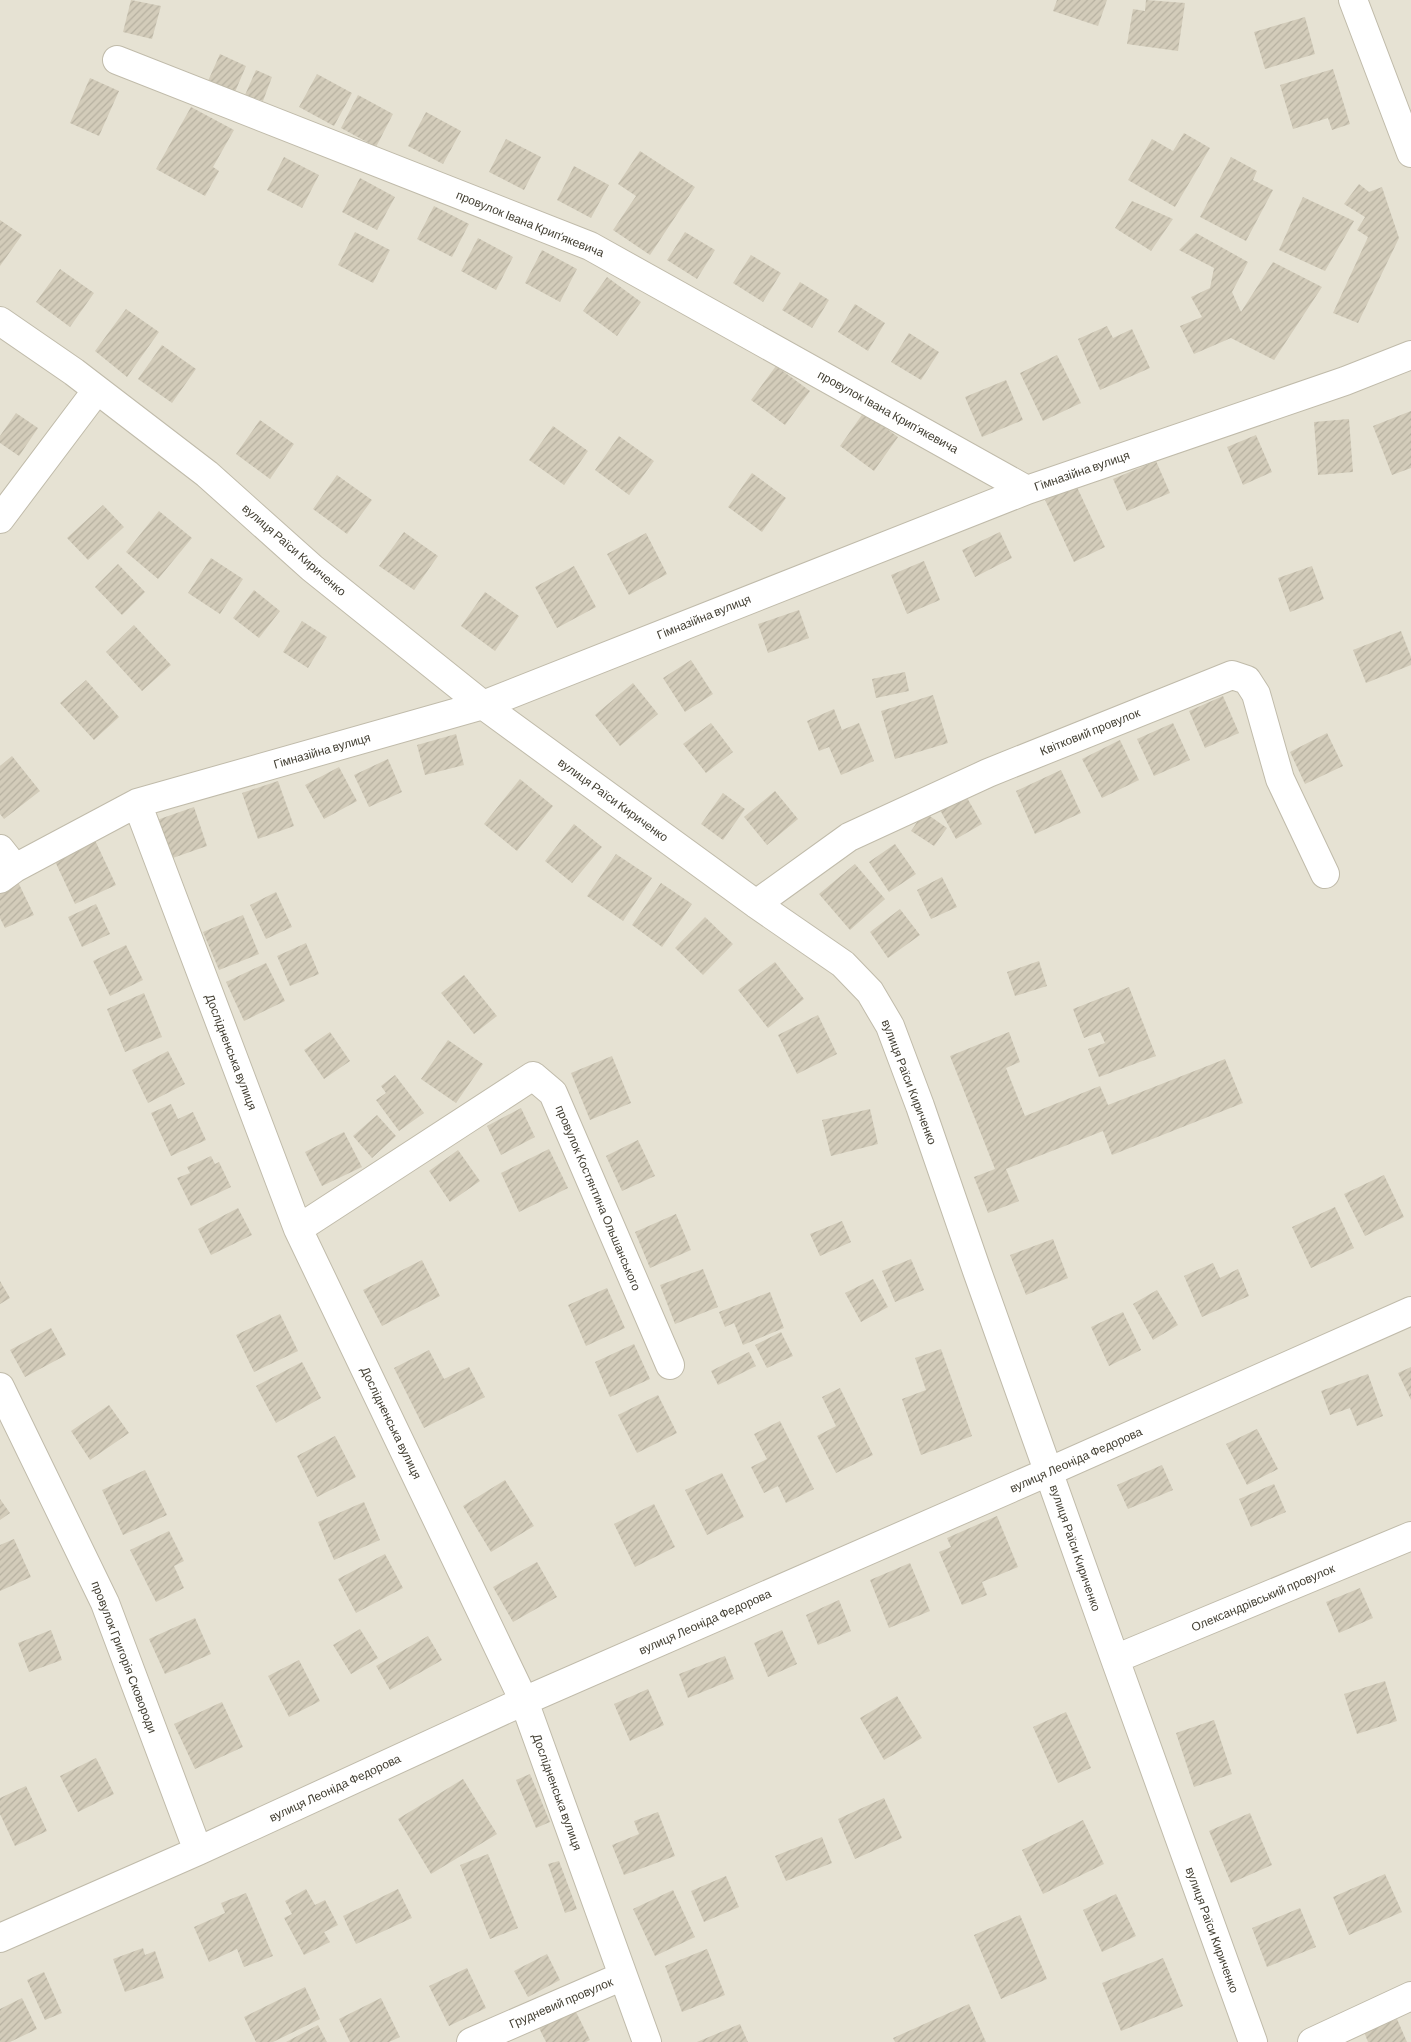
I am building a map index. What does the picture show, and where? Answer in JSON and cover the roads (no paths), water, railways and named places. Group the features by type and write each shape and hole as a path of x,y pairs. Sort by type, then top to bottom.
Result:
{"street":[{"path":"1353,0 1411,153"},
{"name":"провулок Івана Крипʼякевича","path":"117,60 590,246 1027,490"},
{"name":"вулиця Раїси Кириченко","path":"0,321 97,390 207,474 312,568 483,705 756,904 843,964 870,992 890,1026 920,1106 1114,1659 1253,2042"},
{"name":"Гімназійна вулиця","path":"5,866 137,803 483,705 1027,490 1345,381 1411,355"},
{"path":"0,519 97,390"},
{"name":"Квітковий провулок","path":"756,904 849,838 988,773 1232,675 1247,680 1256,694 1280,779 1325,874"},
{"name":"Дослідненська вулиця","path":"137,803 298,1229 524,1701 647,2042"},
{"name":"провулок Костянтина Ольшанського","path":"298,1229 533,1076 553,1093 670,1365"},
{"name":"вулиця Леоніда Федорова","path":"0,1938 198,1851 524,1701 1411,1311"},
{"name":"провулок Григорія Сковороди","path":"0,1386 105,1602 198,1851"},
{"name":"Олександрівський провулок","path":"1114,1659 1411,1536"},
{"name":"Грудневий провулок","path":"471,2042 623,1976"},
{"path":"1312,2042 1411,1996"}]}
